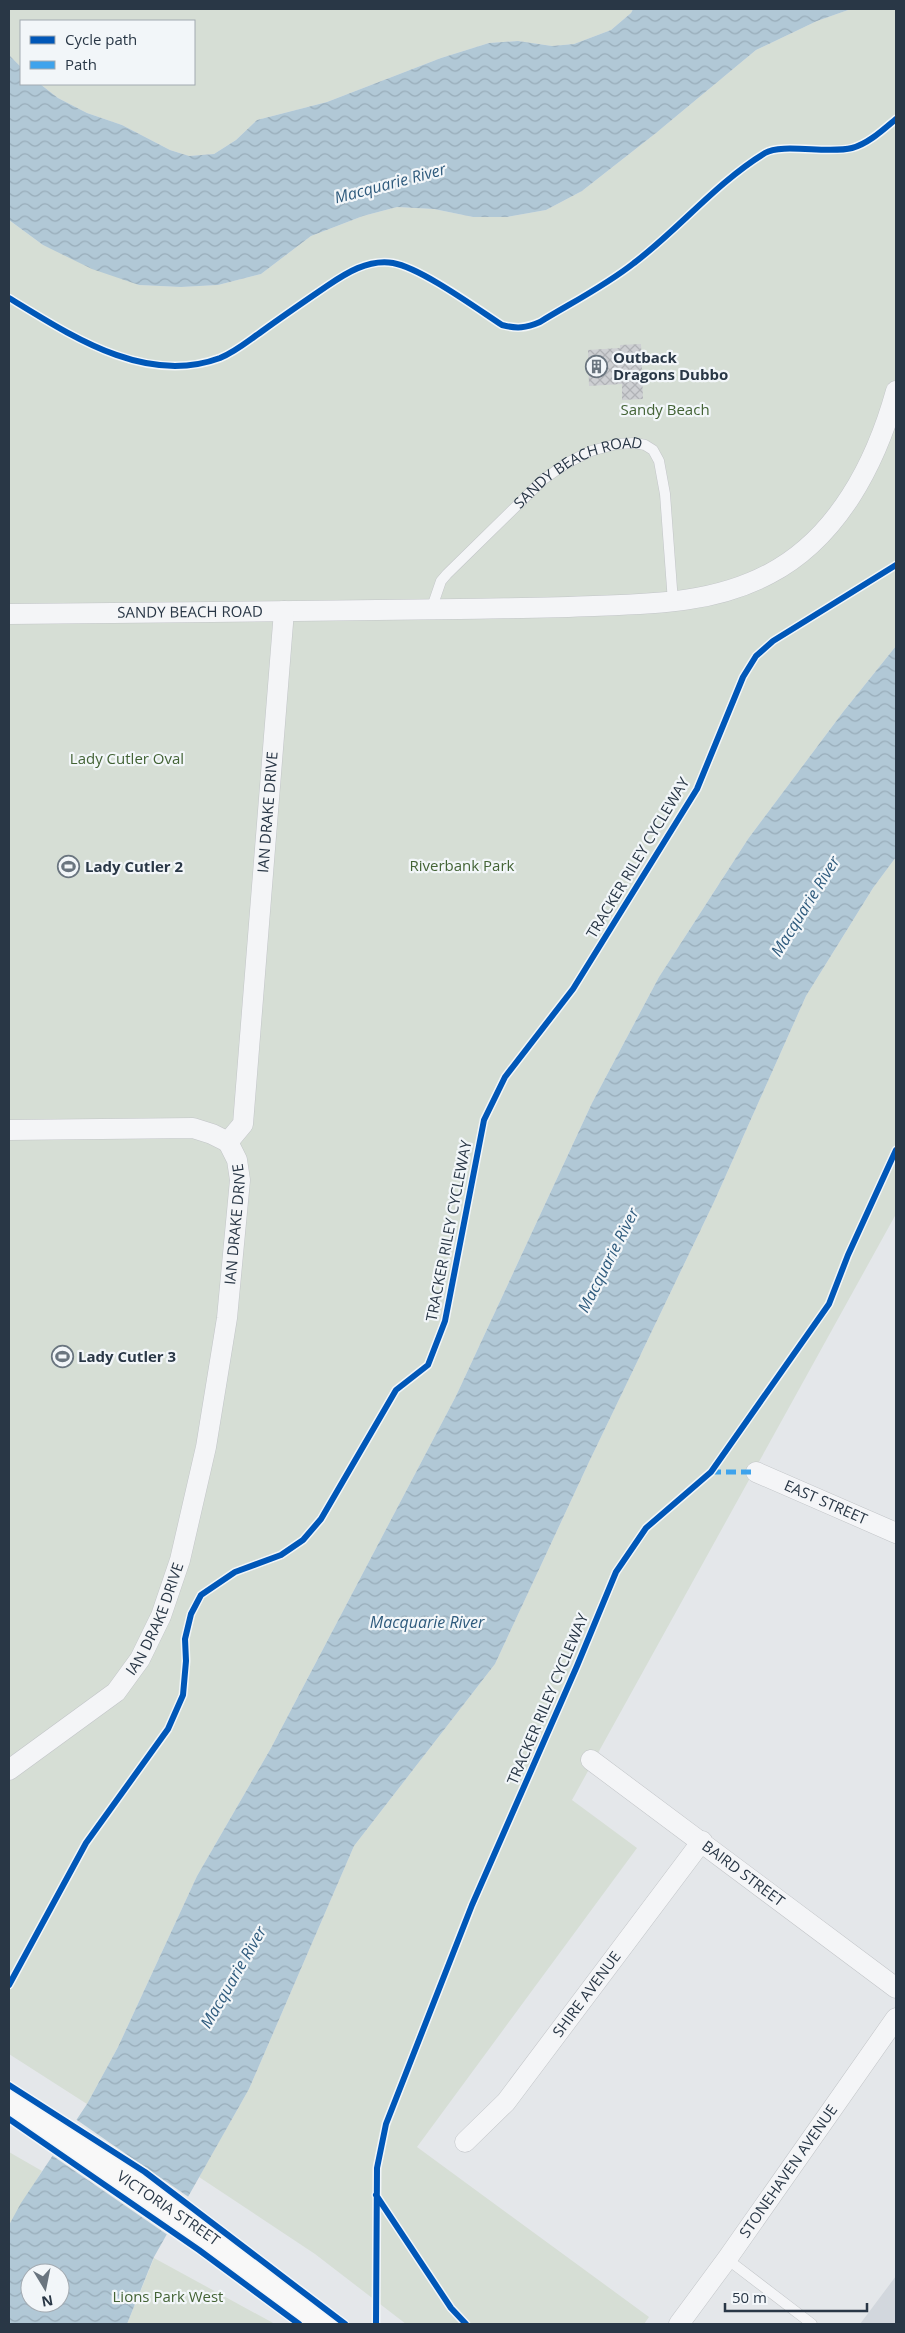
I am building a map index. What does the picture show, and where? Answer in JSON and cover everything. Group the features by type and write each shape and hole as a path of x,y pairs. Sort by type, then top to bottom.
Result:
{"highway":[{"name":"VICTORIA STREET","path":"9,2101 211,2237 324,2324"}],"street":[{"name":"SANDY BEACH ROAD","path":"9,614 570,607 673,602 705,598 744,586 779,568 813,543 834,520 852,495 874,454 889,416 896,391"},
{"name":"IAN DRAKE DRIVE","path":"9,1770 116,1692 140,1660 161,1616 180,1560 206,1447 227,1318 240,1180 237,1160 228,1142 243,1124 284,611"},
{"path":"9,1130 193,1128 228,1142"},
{"name":"EAST STREET","path":"756,1472 896,1533"},
{"name":"BAIRD STREET","path":"591,1760 702,1841 896,1988"},
{"name":"SHIRE AVENUE","path":"465,2142 506,2102 702,1841"},
{"name":"STONEHAVEN AVENUE","path":"679,2324 727,2259 896,2018"}],"lane":[{"name":"SANDY BEACH ROAD","path":"431,610 441,581 447,574 544,479 585,453 617,444 635,443 653,450 659,461 665,494 673,602"},
{"path":"727,2259 812,2324"}],"shaded area":[{"path":"896,2276 896,2324 860,2324"}],"green space":[{"path":"9,9 633,9 631,13 611,30 574,44 552,46 518,41 489,43 441,58 327,102 257,120 236,140 214,154 189,156 170,150 122,125 87,113 58,98 41,85 195,85 195,20 20,20 20,66 9,55"},
{"path":"851,9 896,9 896,646 843,712 748,839 659,977 592,1103 456,1396 271,1748 197,1876 118,2047 87,2104 9,2054 9,220 43,245 139,285 181,287 218,285 261,274 311,236 363,216 397,207 434,209 473,217 507,217 546,210 582,191 656,133 756,50 817,21"},
{"path":"896,857 896,1214 572,1800 637,1848 417,2147 649,2317 644,2324 406,2324 315,2254 199,2177 249,2089 354,1846 495,1664 589,1462 714,1202 806,996 873,888"},
{"path":"9,2152 42,2171 9,2225"},
{"name":"Lions Park West","path":"154,2258 275,2324 127,2324"}],"water":[{"name":"Macquarie River","path":"633,9 851,9 817,21 756,50 656,133 582,191 546,210 507,217 473,217 434,209 397,207 363,216 311,236 261,274 218,285 181,287 139,285 92,269 43,245 9,220 9,55 20,66 20,85 41,85 58,98 87,113 122,125 170,150 189,156 214,154 236,140 257,120 327,102 441,58 489,43 518,41 552,46 574,44 611,30 631,13"},
{"name":"Macquarie River","path":"896,646 896,857 873,888 806,996 714,1202 589,1462 495,1664 354,1846 249,2089 154,2257 127,2324 9,2324 9,2225 21,2203 87,2104 118,2047 197,1876 271,1748 456,1396 592,1103 659,977 748,839 843,712"}],"pier":[{"path":"74,2118 190,2198 169,2236 50,2154"}],"building":[{"path":"641,344 643,399 622,400 622,384 589,386 588,350 620,348 620,345"}],"marked path":[{"path":"711,1472 756,1472"}],"cycle path":[{"path":"9,298 83,341 136,361 164,366 192,365 226,356 342,276 366,265 384,262 405,266 433,280 502,325 526,327 540,322 600,287 623,271 651,250 714,192 765,153 782,149 842,150 852,148 870,140 896,119"},
{"name":"TRACKER RILEY CYCLEWAY","path":"9,1985 86,1843 168,1729 183,1695 186,1661 185,1639 191,1614 201,1595 235,1572 281,1555 303,1540 321,1519 396,1390 428,1365 445,1321 484,1120 505,1077 573,989 697,789 743,677 756,656 773,641 896,565"},
{"name":"TRACKER RILEY CYCLEWAY","path":"376,2324 377,2168 386,2124 472,1905 577,1666 616,1572 646,1528 711,1472 829,1304 848,1255 896,1150"},
{"path":"9,2085 145,2172 345,2324"},
{"path":"9,2119 199,2250 299,2324"},
{"path":"376,2195 451,2308 466,2324"}],"place":[{"name":"Outback Dragons Dubbo","path":"597,367"},
{"name":"Lady Cutler 2","path":"69,867"},
{"name":"Lady Cutler 3","path":"62,1357"}],"park label":[{"name":"Sandy Beach","path":"665,410"},
{"name":"Lady Cutler Oval","path":"127,759"},
{"name":"Riverbank Park","path":"462,866"}]}
